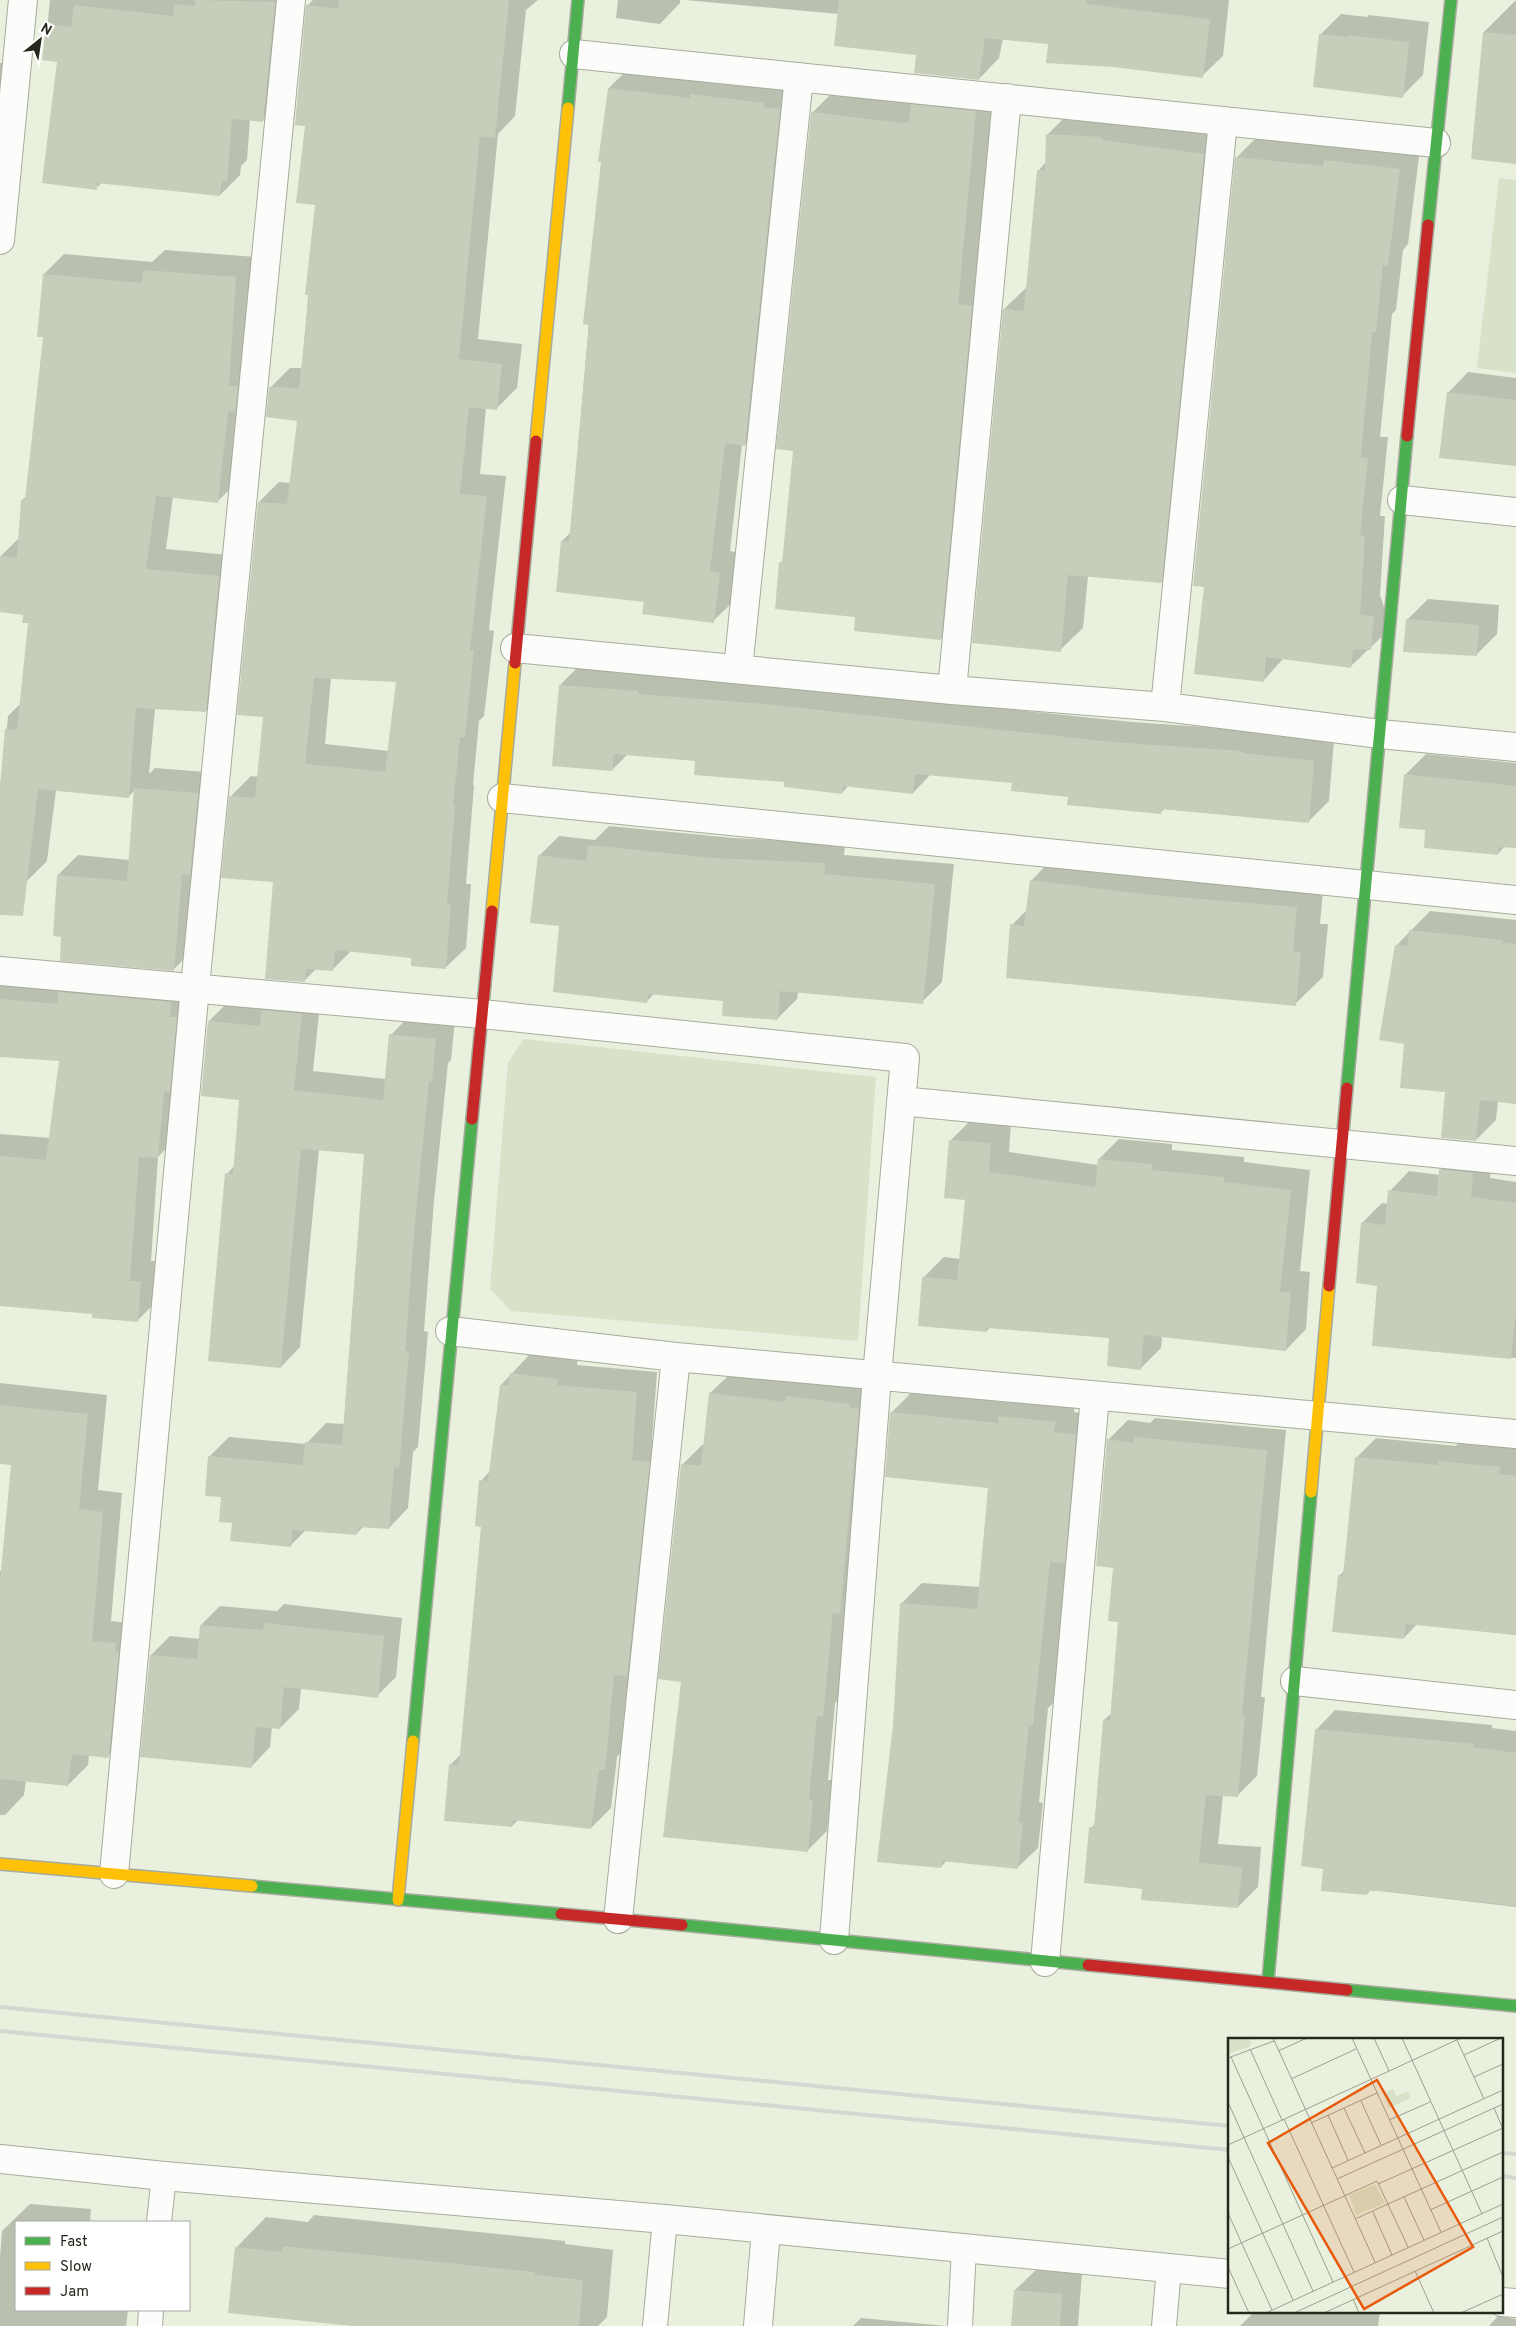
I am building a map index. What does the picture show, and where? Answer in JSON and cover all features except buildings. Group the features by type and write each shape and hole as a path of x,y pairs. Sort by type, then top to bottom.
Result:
{"street":[{"path":"0,240 23,0"},
{"path":"114,1874 195,987 291,0"},
{"path":"398,1900 450,1331 482,1014 515,648 578,0"},
{"path":"1268,1981 1295,1681 1316,1414 1451,0"},
{"path":"574,54 1436,143"},
{"path":"738,669 799,77"},
{"path":"952,690 1007,98"},
{"path":"1165,707 1223,121"},
{"path":"1402,500 1516,512"},
{"path":"515,648 952,690 1165,707 1380,734 1516,747"},
{"path":"502,798 1516,900"},
{"path":"0,971 482,1014 905,1058 877,1376 834,1940"},
{"path":"901,1101 1342,1142 1516,1161"},
{"path":"450,1331 676,1357 1095,1396 1316,1414 1516,1434"},
{"path":"618,1919 676,1357"},
{"path":"1045,1962 1095,1396"},
{"path":"1295,1681 1516,1705"},
{"path":"0,1864 618,1919 1045,1962 1268,1981 1516,2006"},
{"path":"0,2159 164,2176 665,2219 1228,2274"},
{"path":"758,2326 766,2230"}],"lane":[{"path":"159,2221 164,2176"},
{"path":"655,2326 665,2219"},
{"path":"960,2326 964,2248"},
{"path":"1164,2326 1169,2268"},
{"path":"150,2326 151,2311"}],"green space":[{"path":"1499,178 1516,180 1516,373 1477,368"},
{"path":"524,1039 876,1077 858,1341 511,1311 490,1289 508,1062"}],"railway":[{"path":"0,2007 1228,2126"},
{"path":"0,2031 1228,2150"},
{"path":"1504,2153 1516,2154"},
{"path":"1504,2176 1516,2178"}],"traffic: fast":[{"path":"568,108 578,0"},
{"path":"1428,225 1451,0"},
{"path":"1347,1088 1407,436"},
{"path":"413,1741 472,1119"},
{"path":"1268,1981 1311,1492"},
{"path":"252,1886 561,1914"},
{"path":"682,1925 1088,1965"},
{"path":"1347,1990 1516,2006"}],"traffic: slow":[{"path":"536,441 568,108"},
{"path":"492,911 515,663"},
{"path":"1311,1492 1329,1286"},
{"path":"398,1900 413,1741"},
{"path":"0,1864 252,1886"}],"traffic: jam":[{"path":"1407,436 1428,225"},
{"path":"515,663 536,441"},
{"path":"472,1119 492,911"},
{"path":"1329,1286 1347,1088"},
{"path":"561,1914 682,1925"},
{"path":"1088,1965 1347,1990"}]}
